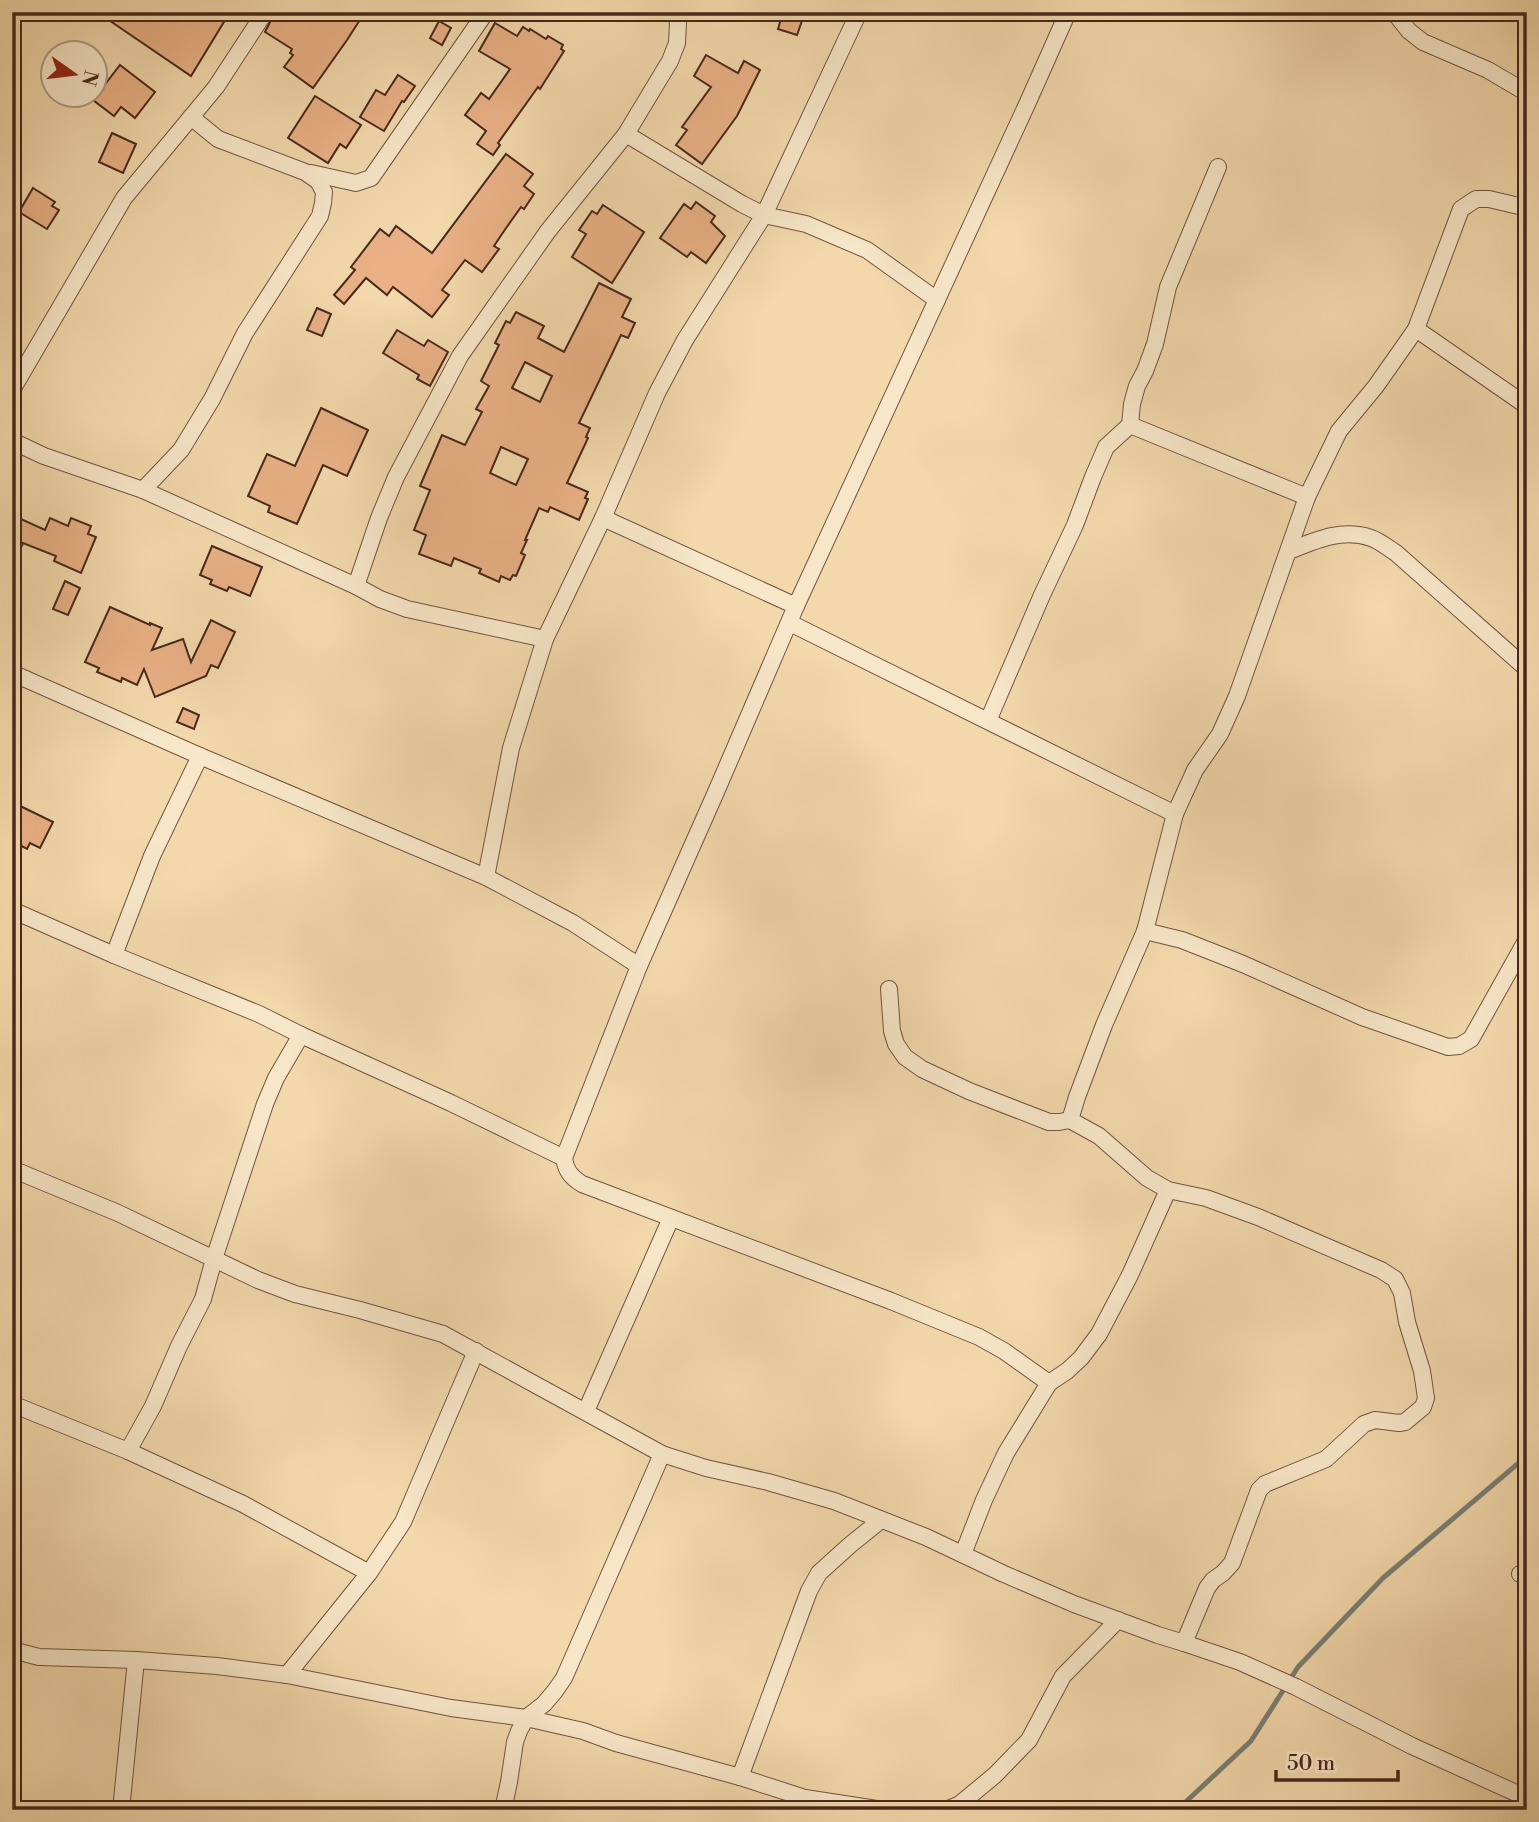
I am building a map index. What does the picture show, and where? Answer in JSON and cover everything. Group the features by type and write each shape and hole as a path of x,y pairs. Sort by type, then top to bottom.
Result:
{"street":[{"path":"12,390 124,198 216,87 265,12"},
{"path":"191,117 218,139 305,172 356,183 371,178 486,12"},
{"path":"356,586 396,477 460,356 548,231 626,134 670,61 677,43 676,12"},
{"path":"486,877 511,748 545,639 603,518 657,393 685,340 764,215 859,12"},
{"path":"1049,1383 979,1337 582,1184 566,1169 564,1158 639,966 796,606 1068,12"},
{"path":"1394,12 1409,31 1423,42 1489,70 1527,93"},
{"path":"626,134 764,215 806,224 867,250 937,300"},
{"path":"988,721 1075,525 1106,447 1130,425 1132,404 1155,344 1168,288 1218,167"},
{"path":"143,490 181,450 212,399 245,333 320,216 324,192 318,181 305,172"},
{"path":"1070,1120 1104,1026 1145,931 1175,814 1195,770 1220,734 1237,696 1307,497 1339,431 1376,386 1416,329 1461,209 1476,199 1489,199 1527,208"},
{"path":"1416,329 1527,406"},
{"path":"1130,425 1307,497"},
{"path":"12,441 44,456 143,490 407,609 545,639"},
{"path":"603,518 796,606"},
{"path":"1289,551 1327,536 1346,534 1373,538 1395,553 1527,669"},
{"path":"790,623 1175,814"},
{"path":"12,674 486,877 573,923 639,966"},
{"path":"114,955 152,856 200,756"},
{"path":"12,910 259,1014 564,1158"},
{"path":"1145,931 1182,940 1362,1017 1448,1047 1459,1046 1471,1039 1527,939"},
{"path":"889,989 892,1031 896,1044 905,1057 922,1069 1049,1122 1070,1120 1099,1136 1147,1178 1168,1191 1206,1198 1258,1217 1381,1270 1395,1279 1402,1293 1407,1322 1422,1371 1426,1398 1423,1407 1405,1422 1375,1420 1364,1424 1326,1459 1270,1481 1259,1490 1232,1563 1207,1588 1184,1643"},
{"path":"128,1451 153,1406 203,1299 265,1104 276,1078 301,1035"},
{"path":"12,1169 118,1213 258,1280 295,1294 443,1334 662,1454 834,1501 926,1537 1074,1604 1240,1662 1296,1686 1412,1746 1527,1798"},
{"path":"963,1554 1006,1453 1049,1383 1081,1358 1099,1334 1130,1275 1168,1191"},
{"path":"586,1411 671,1217"},
{"path":"287,1675 369,1573 403,1522 476,1351"},
{"path":"12,1404 128,1451 243,1504 369,1573"},
{"path":"503,1810 519,1731 526,1718 544,1704 564,1678 662,1454"},
{"path":"740,1777 809,1591 819,1573 881,1520"},
{"path":"946,1810 960,1804 995,1775 1029,1740 1063,1676 1118,1620"},
{"path":"12,1650 38,1657 136,1660 287,1675 451,1708 526,1718 583,1731 616,1743 740,1777 804,1804 883,1810"},
{"path":"121,1810 136,1660"}],"building":[{"path":"97,12 230,12 191,76"},
{"path":"275,12 365,12 313,88 284,67 293,55 290,53 292,49 265,32"},
{"path":"783,12 805,12 797,35 778,29"},
{"path":"439,21 451,28 442,45 430,38"},
{"path":"495,23 517,36 523,27 546,39 548,36 563,45 561,49 564,51 540,89 538,87 498,143 500,145 493,155 477,144 486,131 465,115 481,93 489,99 510,69 479,51"},
{"path":"706,55 738,73 744,61 760,70 737,116 702,164 676,145 687,130 682,127 711,87 694,76"},
{"path":"120,65 155,92 135,118 121,107 114,116 104,108 108,108 108,81"},
{"path":"398,75 415,86 404,102 402,101 384,131 360,117 376,90 385,95"},
{"path":"315,96 361,125 346,148 340,144 328,163 288,138"},
{"path":"112,133 136,144 123,173 99,162"},
{"path":"506,154 533,174 524,186 534,194 524,209 521,207 494,246 499,249 482,272 465,260 442,290 449,295 432,317 393,287 387,295 366,278 344,304 334,295 355,270 351,267 380,229 389,236 396,226 432,253"},
{"path":"33,188 55,202 52,206 59,210 47,229 19,212"},
{"path":"696,202 715,216 711,222 725,236 706,263 691,252 687,257 660,238 684,204 691,209"},
{"path":"603,205 644,232 612,283 572,257 586,234 579,230 592,211 597,214"},
{"path":"599,283 631,299 622,317 635,323 628,338 621,335 579,423 590,428 586,437 588,438 567,483 588,492 585,498 588,499 579,520 550,507 548,512 539,508 521,553 525,555 516,576 513,575 510,580 501,576 499,582 479,573 481,569 454,558 451,566 419,554 426,535 414,530 430,490 420,486 442,435 465,445 482,412 476,409 489,386 481,381 499,345 495,343 506,321 510,323 516,312 544,326 538,338 564,352","holes":["525,362 552,376 540,402 512,388","501,447 528,459 516,485 490,473"]},
{"path":"317,308 331,314 322,336 307,330"},
{"path":"397,330 424,346 428,340 448,352 430,386 417,379 419,375 383,353"},
{"path":"321,408 368,430 347,476 323,465 297,524 268,512 270,506 248,496 267,454 295,466"},
{"path":"12,515 45,530 50,518 68,526 71,518 91,526 88,534 96,537 81,573 54,561 56,556 23,543 12,568"},
{"path":"212,546 262,567 250,596 229,587 227,591 210,584 212,580 200,575"},
{"path":"65,581 80,588 68,615 53,609"},
{"path":"110,607 162,628 152,650 183,639 191,662 211,620 235,632 218,668 211,665 206,676 155,697 144,669 137,685 97,672 99,668 85,662"},
{"path":"183,708 199,715 194,729 177,722"},
{"path":"12,802 53,822 40,848 30,843 27,849 12,841"}],"waterway":[{"path":"1177,1810 1251,1741 1298,1667 1383,1578 1527,1456"}]}
